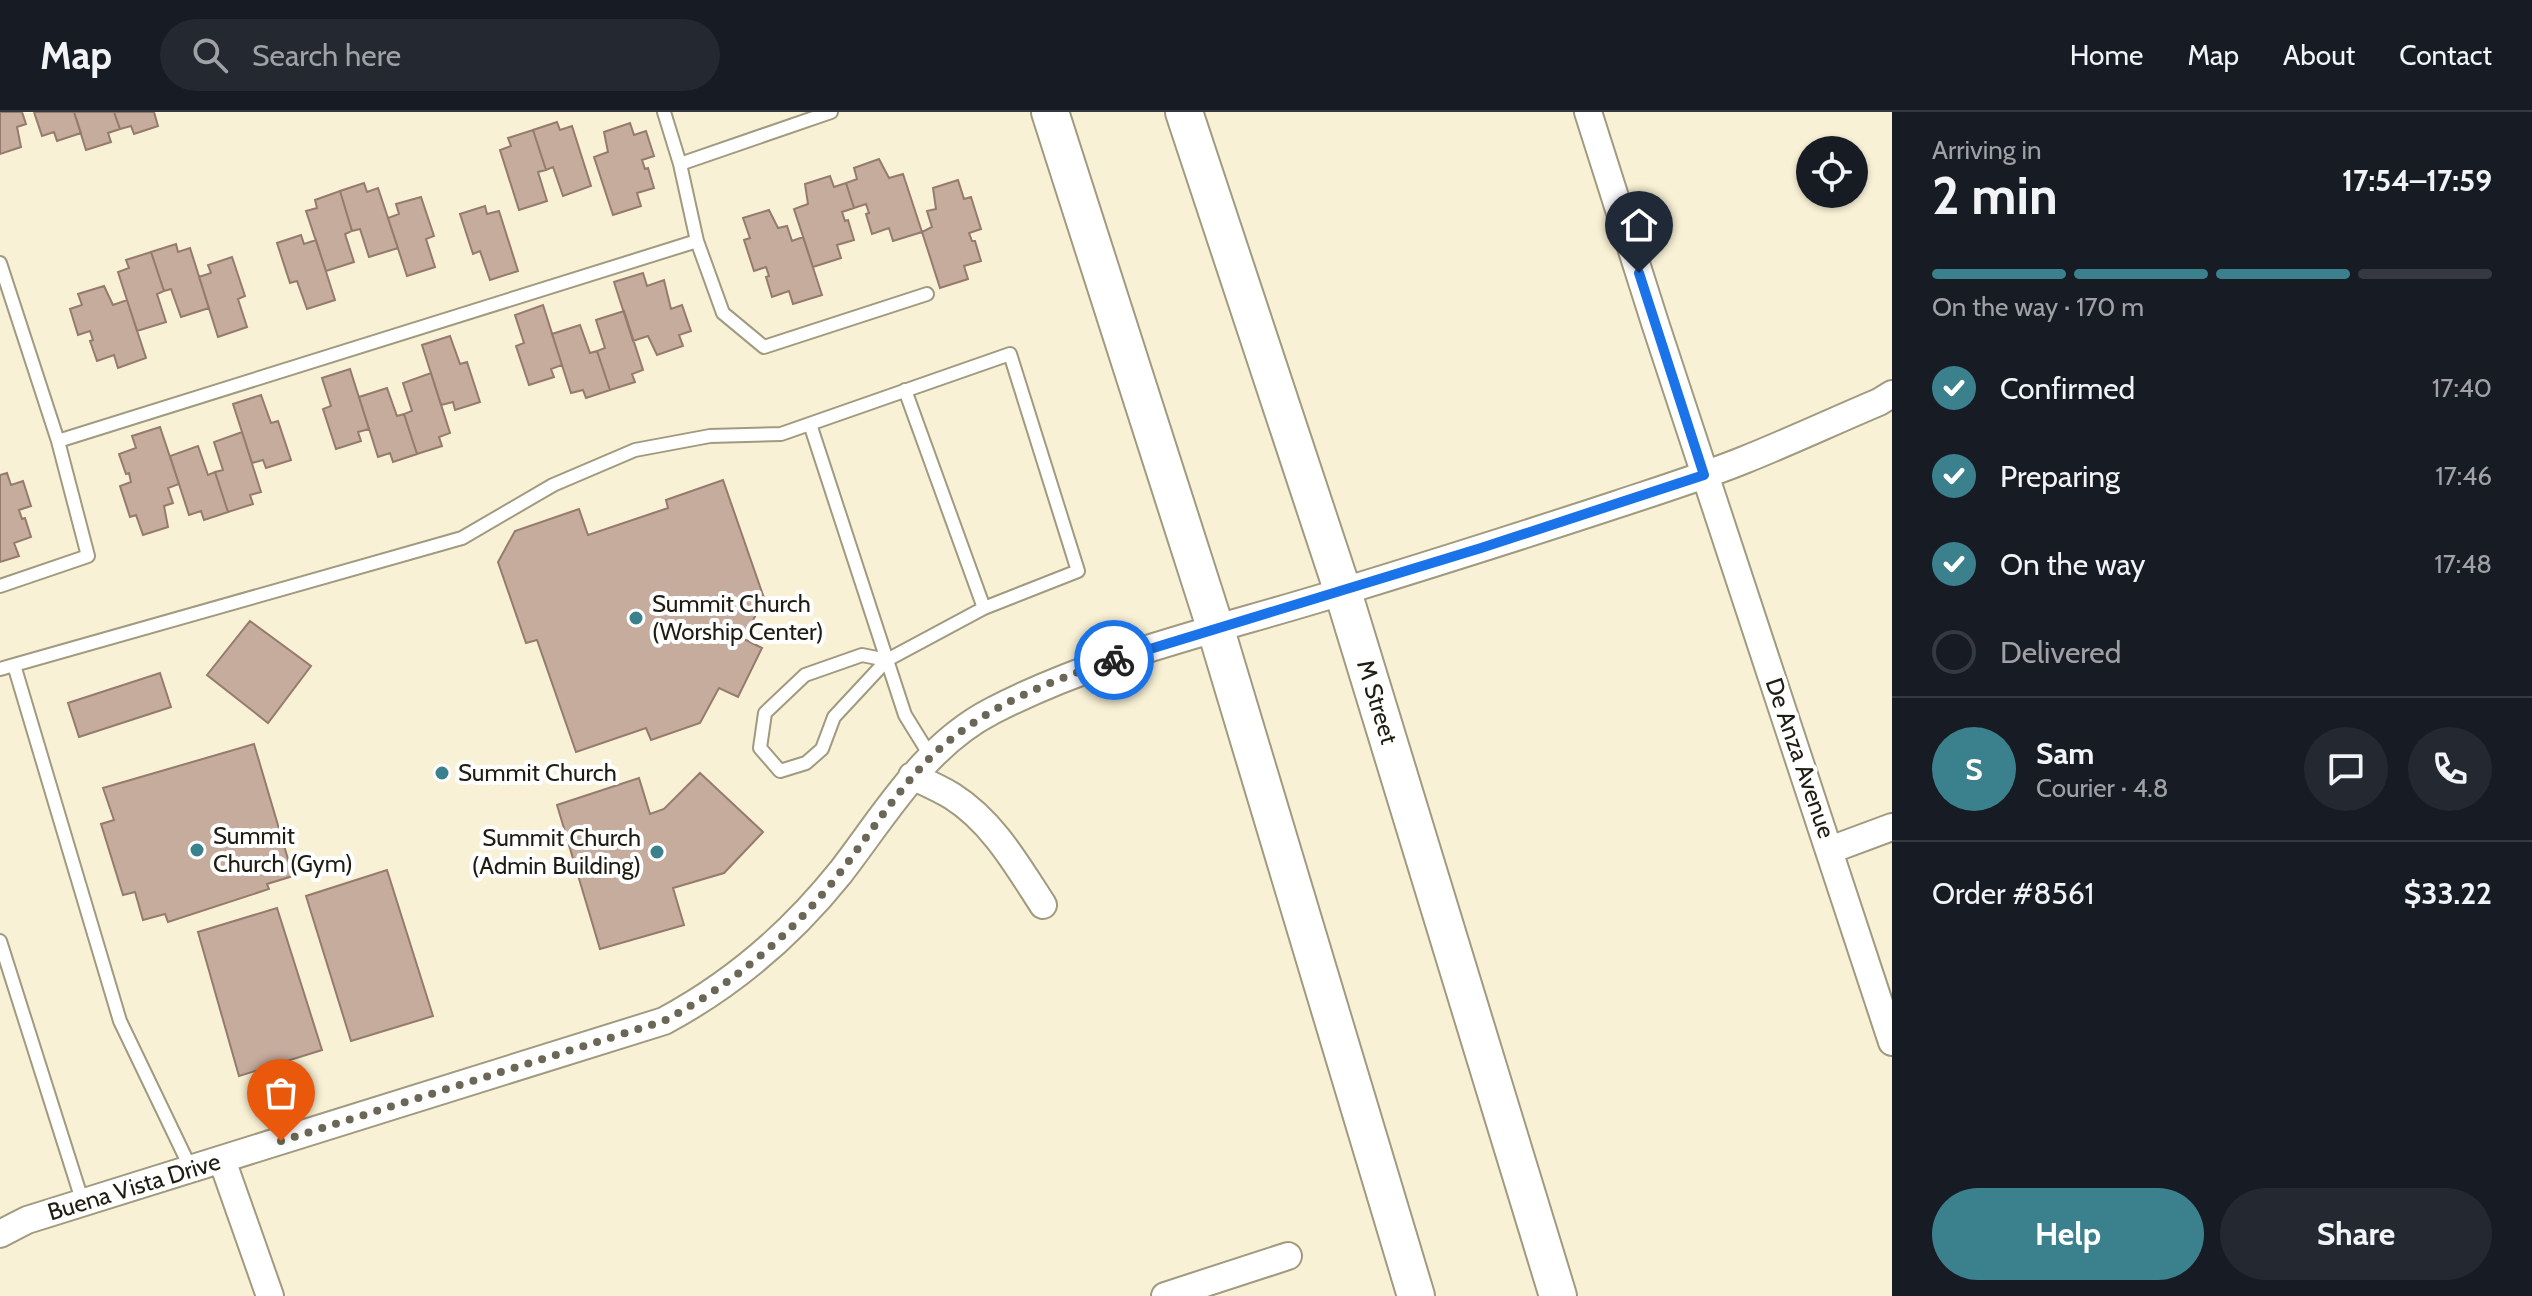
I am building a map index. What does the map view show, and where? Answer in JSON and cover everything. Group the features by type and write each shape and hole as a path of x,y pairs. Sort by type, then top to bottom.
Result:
{"street":[{"path":"1050,112 1216,630 1416,1296"},
{"name":"M Street","path":"1184,112 1343,592 1558,1296"},
{"name":"De Anza Avenue","path":"1588,112 1704,475 1892,1042"},
{"name":"Buena Vista Drive","path":"0,1234 27,1220 664,1021 700,1002 754,962 790,930 838,875 912,776 931,757 988,713 1037,690 1111,661 1343,592 1704,475 1892,394"},
{"path":"912,776 952,796 986,824 1014,859 1043,905"},
{"path":"1830,850 1892,827"},
{"path":"222,1160 270,1296"},
{"path":"1165,1296 1288,1256"}],"lane":[{"path":"664,112 680,164 697,241 723,313 764,347 927,294"},
{"path":"680,164 831,112"},
{"path":"58,441 697,241"},
{"path":"0,263 58,441 88,556 0,586"},
{"path":"0,669 462,538 553,485 635,450 710,436 781,434 1010,354 1078,571 984,608 887,660 834,717 822,749 806,763 780,771 760,748 765,713 805,675 862,655 887,660"},
{"path":"905,390 984,608"},
{"path":"810,424 905,715 931,757"},
{"path":"14,665 120,1021 191,1169"},
{"path":"0,941 83,1203"}],"building":[{"path":"0,112 22,112 26,124 17,127 21,147 0,154"},
{"path":"34,112 74,112 81,133 57,141 54,132 42,136"},
{"path":"74,112 114,112 120,129 108,133 111,142 86,150"},
{"path":"114,112 154,112 158,126 134,134 131,126 120,129"},
{"path":"557,122 560,130 572,126 591,186 563,196 553,167 546,170 533,130"},
{"path":"630,123 634,135 646,131 654,156 642,160 654,188 637,193 641,206 613,215 594,157 608,152 604,132"},
{"path":"533,130 546,170 538,172 547,201 519,210 500,150 511,146 508,138"},
{"path":"879,159 889,178 903,174 922,232 893,241 889,228 872,234 866,204 854,208 846,183 857,179 854,168"},
{"path":"830,176 834,187 846,183 854,208 842,212 854,240 837,245 841,258 813,267 794,209 808,204 805,184"},
{"path":"958,180 964,199 971,197 981,229 969,233 981,261 964,266 968,279 940,288 922,232 932,227 927,211 936,209 933,188"},
{"path":"364,183 367,192 378,188 398,248 369,257 360,229 352,231 340,191"},
{"path":"340,191 352,231 345,234 354,262 326,271 306,211 317,208 315,200"},
{"path":"421,197 434,236 426,239 435,267 407,276 388,218 399,214 396,204"},
{"path":"485,206 487,214 499,211 518,271 490,280 480,251 473,254 460,214"},
{"path":"769,210 778,228 787,226 792,241 803,237 822,295 793,304 789,291 772,297 766,267 754,271 744,240 750,238 743,218"},
{"path":"301,235 304,244 316,240 335,300 307,309 297,281 290,283 277,243"},
{"path":"176,244 178,252 190,248 209,308 181,317 171,289 164,291 151,252"},
{"path":"151,252 164,291 157,294 166,322 137,331 118,272 129,268 126,260"},
{"path":"232,257 245,296 238,299 247,327 218,337 199,277 211,273 208,265"},
{"path":"643,273 647,286 664,280 671,309 682,305 691,331 679,335 683,346 657,355 648,336 633,341 614,282"},
{"path":"104,286 113,305 127,300 146,358 118,368 114,355 97,361 90,331 78,335 70,309 82,305 78,294"},
{"path":"543,305 562,365 551,369 554,377 529,385 516,346 524,343 515,315"},
{"path":"624,311 643,370 632,374 635,382 610,390 597,351 605,348 596,320"},
{"path":"580,325 590,353 597,351 610,390 586,398 583,390 571,393 552,334"},
{"path":"450,336 460,364 467,362 480,402 455,410 453,402 441,405 422,345"},
{"path":"350,369 369,429 358,432 361,441 336,449 323,409 331,406 322,378"},
{"path":"431,373 450,433 439,437 442,446 417,454 404,414 412,411 403,383"},
{"path":"387,388 397,416 404,414 417,454 393,462 390,453 378,457 359,397"},
{"path":"261,395 271,423 278,421 291,460 266,468 263,460 252,463 233,404"},
{"path":"160,427 179,484 168,488 173,503 164,506 168,527 143,535 136,515 130,517 120,486 131,482 119,454 136,448 132,436"},
{"path":"242,432 261,492 250,495 253,504 228,512 215,472 223,470 214,442"},
{"path":"198,446 208,475 215,472 228,512 204,520 201,511 189,515 170,456"},
{"path":"7,473 11,485 23,481 31,506 19,510 31,537 14,543 19,556 0,562 0,475"},
{"name":"Summit Church (Worship Center)","path":"723,480 764,598 744,639 762,648 738,697 719,688 700,723 651,740 646,728 576,752 537,640 526,643 498,562 515,531 579,509 588,535 668,508 666,500"},
{"path":"250,621 311,666 268,723 207,675"},
{"path":"160,673 171,707 79,737 68,703"},
{"name":"Summit Church (Gym)","path":"254,744 293,876 267,884 269,889 168,922 165,914 143,920 135,892 123,895 101,824 114,820 103,788"},
{"name":"Summit Church (Admin Building)","path":"700,773 763,832 724,873 673,888 684,925 600,949 557,805 639,778 650,814 664,809"},
{"path":"387,870 433,1016 351,1041 306,896"},
{"path":"277,908 322,1050 239,1076 198,932"}],"way so far":[{"path":"281,1141 664,1021 700,1002 754,962 790,930 838,875 912,776 935,753 988,713 1114,660"}],"place":[{"name":"Summit Church (Worship Center)","path":"636,618"},
{"name":"Summit Church","path":"442,773"},
{"name":"Summit Church (Gym)","path":"197,850"},
{"name":"Summit Church (Admin Building)","path":"657,852"}],"route":[{"path":"1114,660 1539,530 1704,475 1639,273"}]}
